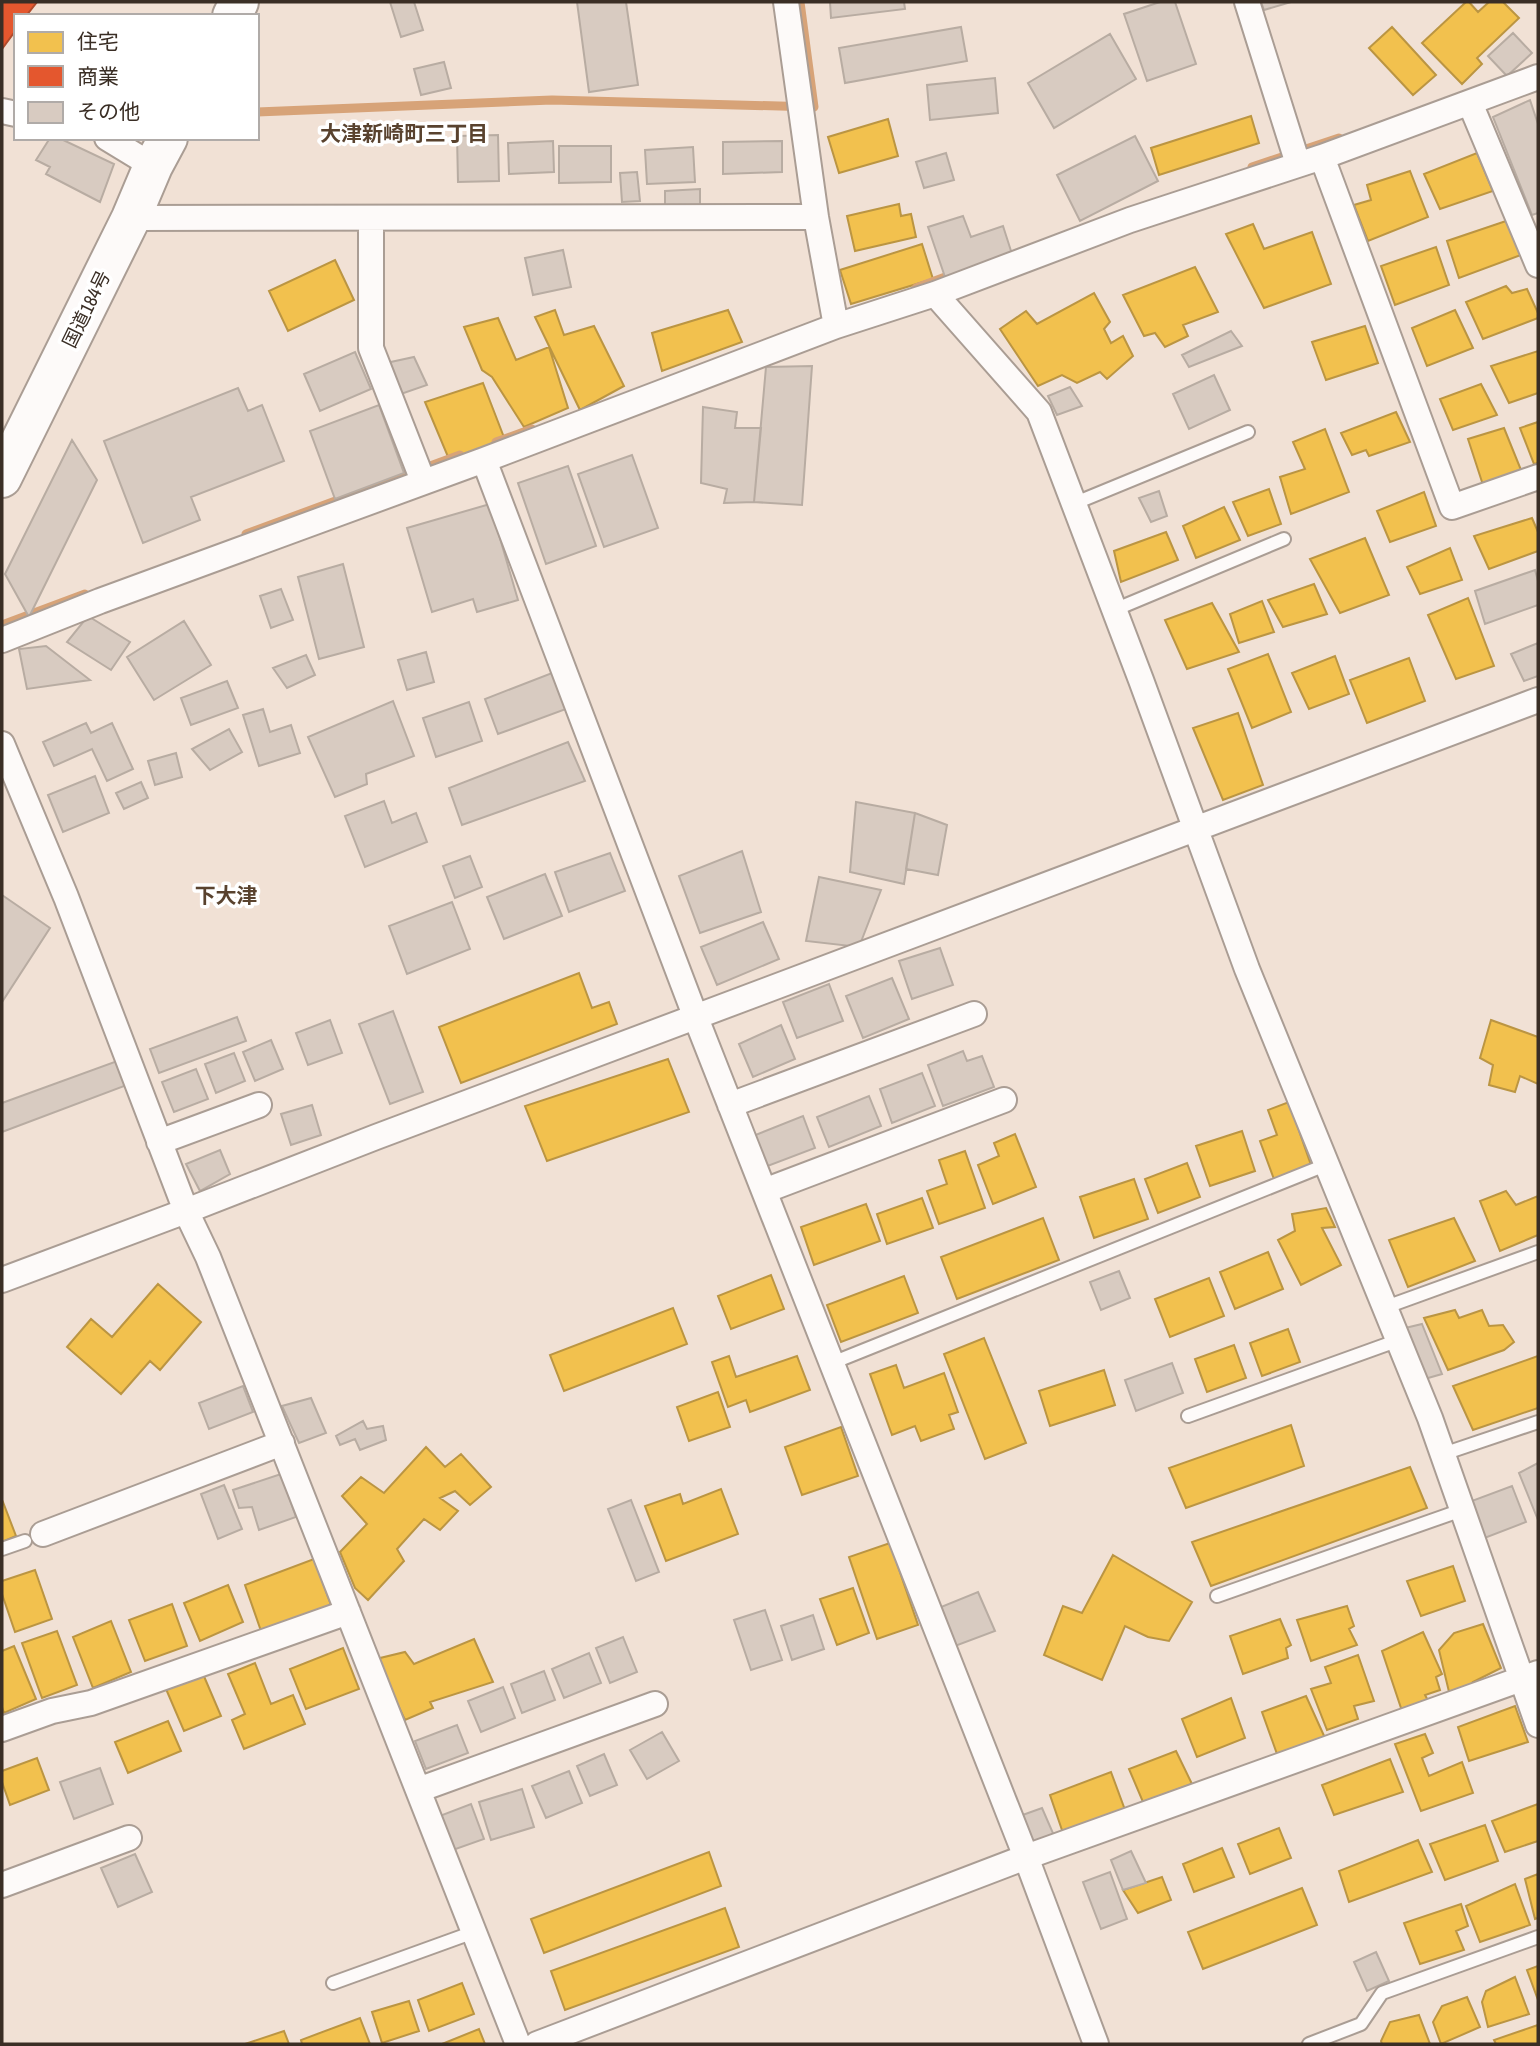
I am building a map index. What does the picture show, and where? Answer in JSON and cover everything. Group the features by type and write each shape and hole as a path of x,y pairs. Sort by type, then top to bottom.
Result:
{"highway":[{"name":"国道184号","path":"2,478 161,152"}],"street":[{"path":"786,2 816,217 836,326"},
{"path":"1247,2 1298,164"},
{"path":"2,640 836,326 935,294 1130,220 1322,157 1538,77"},
{"path":"1470,103 1538,265"},
{"path":"115,140 161,152"},
{"path":"1322,157 1452,507 1538,477"},
{"path":"131,218 816,217"},
{"path":"371,219 372,348 423,481"},
{"path":"935,294 1039,412 1247,969 1386,1307 1462,1510 1530,1676 1538,1725"},
{"path":"484,460 696,1018 1026,1857 1096,2044"},
{"path":"2,1280 186,1212 376,1136 1538,700"},
{"path":"2,744 66,897 186,1212 208,1257 518,2044"},
{"path":"730,1105 974,1014"},
{"path":"764,1191 1004,1100"},
{"path":"159,1142 259,1105"},
{"path":"34,1537 282,1443"},
{"path":"2,1729 51,1711 91,1703 348,1612"},
{"path":"537,2044 1026,1857 1530,1676"},
{"path":"418,1790 655,1704"},
{"path":"2,1885 129,1838"}],"lane":[{"path":"1073,504 1248,432"},
{"path":"1114,610 1284,539"},
{"path":"832,1363 1328,1164"},
{"path":"1386,1307 1538,1252"},
{"path":"1188,1416 1399,1340"},
{"path":"1443,1454 1538,1422"},
{"path":"1217,1596 1462,1510"},
{"path":"2,1549 34,1537"},
{"path":"333,1983 474,1932"},
{"path":"1309,2044 1362,2024 1382,1993 1538,1937"}],"building: 住宅":[{"path":"1466,2 1478,12 1489,2 1503,2 1519,18 1477,58 1482,64 1462,84 1422,43"},
{"path":"1392,27 1436,75 1413,95 1369,48"},
{"path":"1251,116 1259,143 1159,175 1151,148"},
{"path":"888,119 898,156 839,173 828,137"},
{"path":"1477,153 1493,191 1440,209 1424,174"},
{"path":"1410,171 1428,217 1368,241 1354,205 1371,200 1367,185"},
{"path":"899,204 901,216 911,214 916,237 855,251 847,216"},
{"path":"1506,221 1521,255 1459,278 1447,241"},
{"path":"1253,224 1264,249 1312,232 1331,284 1264,308 1226,234"},
{"path":"922,244 933,279 851,304 840,270"},
{"path":"1436,247 1449,285 1395,305 1381,266"},
{"path":"335,260 354,300 288,331 269,291"},
{"path":"1195,267 1218,312 1183,325 1188,336 1165,347 1155,333 1144,336 1123,295"},
{"path":"1506,286 1512,293 1527,289 1538,318 1483,339 1466,302"},
{"path":"1094,293 1110,322 1104,329 1111,343 1123,336 1133,356 1107,379 1100,372 1077,383 1062,375 1038,386 1000,329 1026,311 1037,324"},
{"path":"555,310 564,335 594,326 624,386 580,410 535,317"},
{"path":"728,310 742,342 662,371 652,333"},
{"path":"1455,310 1473,348 1427,366 1412,328"},
{"path":"498,318 516,360 549,347 568,408 524,427 492,377 482,370 464,327"},
{"path":"1365,326 1378,363 1326,380 1312,342"},
{"path":"1538,351 1538,393 1509,403 1491,366"},
{"path":"483,383 505,440 451,464 425,402"},
{"path":"1481,384 1497,415 1453,430 1440,399"},
{"path":"1396,412 1410,442 1369,456 1366,450 1352,455 1341,433"},
{"path":"1538,422 1538,463 1534,464 1520,428"},
{"path":"1504,428 1521,470 1483,485 1468,439"},
{"path":"1325,429 1349,492 1291,514 1280,477 1305,469 1293,442"},
{"path":"1269,489 1281,524 1248,536 1233,502"},
{"path":"1424,492 1436,526 1390,542 1377,511"},
{"path":"1224,507 1240,540 1196,558 1183,526"},
{"path":"1532,518 1538,532 1538,551 1489,569 1474,536"},
{"path":"1166,532 1178,560 1121,582 1114,551"},
{"path":"1365,538 1389,595 1340,613 1310,559"},
{"path":"1450,548 1462,580 1420,594 1407,567"},
{"path":"1314,584 1327,614 1283,627 1268,600"},
{"path":"1468,598 1494,666 1456,679 1428,615"},
{"path":"1262,601 1274,632 1239,643 1230,614"},
{"path":"1212,603 1239,652 1187,669 1165,620"},
{"path":"1268,654 1291,712 1252,728 1228,669"},
{"path":"1335,656 1349,694 1309,709 1292,673"},
{"path":"1409,658 1425,701 1367,723 1350,680"},
{"path":"1238,713 1263,785 1223,800 1193,728"},
{"path":"579,973 592,1008 609,1002 617,1024 461,1083 439,1027"},
{"path":"1491,1020 1538,1037 1538,1084 1520,1076 1515,1092 1489,1085 1493,1065 1480,1058"},
{"path":"668,1059 689,1112 547,1161 525,1106"},
{"path":"1289,1102 1312,1168 1275,1182 1260,1141 1277,1135 1268,1110"},
{"path":"1242,1131 1255,1171 1210,1186 1196,1146"},
{"path":"1015,1134 1036,1187 993,1204 978,1165 999,1156 994,1143"},
{"path":"965,1151 985,1208 939,1224 927,1191 947,1184 939,1160"},
{"path":"1187,1163 1200,1197 1158,1213 1145,1179"},
{"path":"1134,1179 1148,1219 1094,1238 1080,1197"},
{"path":"1506,1191 1516,1205 1538,1196 1538,1235 1500,1251 1480,1201"},
{"path":"922,1198 933,1228 887,1244 877,1214"},
{"path":"866,1204 880,1241 814,1265 801,1227"},
{"path":"1326,1208 1335,1227 1322,1228 1341,1265 1301,1285 1278,1240 1295,1231 1292,1214"},
{"path":"1043,1218 1059,1260 957,1299 941,1257"},
{"path":"1454,1218 1475,1261 1408,1287 1389,1240"},
{"path":"1268,1252 1283,1289 1235,1309 1220,1272"},
{"path":"771,1275 784,1309 731,1329 718,1296"},
{"path":"904,1276 918,1313 841,1342 827,1305"},
{"path":"1209,1278 1224,1316 1170,1337 1155,1299"},
{"path":"158,1284 201,1322 160,1370 150,1361 121,1394 67,1347 91,1319 112,1337"},
{"path":"673,1308 687,1344 564,1391 550,1355"},
{"path":"1455,1310 1459,1318 1482,1310 1489,1326 1503,1325 1514,1342 1504,1350 1448,1370 1424,1318"},
{"path":"1288,1329 1300,1362 1262,1376 1250,1343"},
{"path":"984,1338 1026,1443 985,1459 944,1354"},
{"path":"1234,1345 1246,1378 1207,1392 1195,1359"},
{"path":"729,1356 736,1377 797,1356 810,1390 750,1412 746,1400 728,1407 712,1362"},
{"path":"1538,1356 1538,1408 1473,1430 1453,1386"},
{"path":"896,1365 904,1388 944,1373 958,1412 949,1415 954,1429 921,1441 915,1426 892,1435 870,1374"},
{"path":"1104,1370 1115,1405 1050,1426 1039,1391"},
{"path":"718,1392 730,1427 689,1441 677,1407"},
{"path":"1291,1425 1304,1466 1186,1508 1169,1468"},
{"path":"841,1427 858,1476 802,1495 785,1447"},
{"path":"426,1447 445,1467 461,1454 491,1487 470,1505 455,1491 440,1498 458,1511 440,1530 424,1519 397,1549 404,1561 368,1600 355,1588 340,1552 367,1524 342,1496 361,1477 384,1493"},
{"path":"1410,1467 1427,1508 1211,1586 1192,1542"},
{"path":"721,1489 738,1534 666,1561 645,1506 680,1494 683,1504"},
{"path":"2,1503 16,1536 2,1542"},
{"path":"890,1543 918,1625 877,1639 849,1557"},
{"path":"1113,1555 1192,1602 1169,1641 1148,1637 1125,1626 1102,1680 1044,1655 1063,1606 1082,1613"},
{"path":"314,1559 331,1605 261,1631 245,1585"},
{"path":"1453,1566 1465,1601 1421,1616 1407,1581"},
{"path":"35,1570 52,1619 15,1632 2,1594 2,1581"},
{"path":"228,1585 243,1622 200,1641 184,1603"},
{"path":"853,1588 869,1633 837,1645 820,1599"},
{"path":"172,1604 187,1646 145,1661 129,1620"},
{"path":"1347,1606 1354,1626 1349,1629 1357,1645 1311,1661 1297,1620"},
{"path":"1280,1619 1291,1645 1286,1648 1288,1658 1243,1674 1230,1636"},
{"path":"111,1621 131,1672 93,1688 73,1637"},
{"path":"1483,1624 1501,1668 1473,1682 1476,1688 1450,1696 1439,1650 1454,1633"},
{"path":"57,1631 77,1685 42,1698 22,1643"},
{"path":"1423,1632 1442,1674 1436,1677 1440,1690 1425,1695 1430,1704 1402,1711 1382,1651"},
{"path":"474,1639 493,1682 430,1702 433,1708 405,1720 376,1659 405,1652 414,1664"},
{"path":"14,1646 36,1699 4,1713 2,1651"},
{"path":"343,1648 359,1689 306,1709 290,1669"},
{"path":"1358,1655 1374,1701 1354,1706 1358,1719 1327,1730 1311,1689 1331,1683 1325,1667"},
{"path":"255,1663 271,1704 293,1695 305,1724 244,1749 232,1720 245,1714 228,1674"},
{"path":"203,1674 221,1716 184,1731 166,1689"},
{"path":"1306,1696 1325,1738 1277,1754 1262,1712"},
{"path":"1231,1698 1245,1738 1197,1757 1182,1719"},
{"path":"1515,1706 1528,1742 1469,1761 1458,1727"},
{"path":"168,1721 181,1751 128,1773 115,1742"},
{"path":"1425,1734 1433,1753 1422,1758 1429,1776 1462,1762 1473,1793 1421,1811 1395,1744"},
{"path":"1176,1751 1192,1784 1143,1802 1129,1769"},
{"path":"37,1758 49,1790 10,1805 2,1782 2,1771"},
{"path":"1390,1759 1403,1792 1334,1815 1322,1785"},
{"path":"1111,1772 1125,1810 1063,1833 1050,1795"},
{"path":"1538,1804 1538,1841 1505,1852 1492,1821"},
{"path":"1485,1825 1498,1861 1445,1880 1430,1844"},
{"path":"1279,1828 1291,1858 1250,1874 1238,1844"},
{"path":"1418,1840 1432,1872 1349,1902 1339,1871"},
{"path":"1222,1848 1234,1877 1194,1892 1183,1864"},
{"path":"709,1852 721,1886 544,1953 531,1919"},
{"path":"1538,1874 1538,1918 1535,1919 1525,1879"},
{"path":"1162,1877 1171,1900 1138,1913 1123,1890"},
{"path":"1515,1884 1530,1925 1480,1942 1466,1906"},
{"path":"1302,1888 1317,1925 1203,1969 1188,1932"},
{"path":"1461,1904 1468,1926 1456,1931 1464,1950 1420,1964 1404,1923"},
{"path":"725,1908 739,1947 565,2010 551,1971"},
{"path":"1538,1966 1538,2000 1527,1970"},
{"path":"1515,1977 1529,2014 1488,2027 1482,2002 1486,1991"},
{"path":"462,1983 474,2014 429,2031 418,2000"},
{"path":"1467,1997 1480,2027 1441,2044 1433,2022 1442,2006"},
{"path":"409,2001 419,2031 382,2043 372,2012"},
{"path":"1419,2015 1430,2044 1382,2044 1390,2022"},
{"path":"360,2018 370,2044 302,2044 301,2040"},
{"path":"1538,2025 1538,2044 1496,2044 1494,2040"},
{"path":"479,2029 485,2044 442,2044"},
{"path":"284,2031 289,2044 245,2044"}],"building: 商業":[{"path":"2,2 37,2 28,14 14,14 14,33 2,49"}],"building: その他":[{"path":"390,2 414,2 423,30 401,37"},
{"path":"577,2 626,2 638,85 589,92"},
{"path":"830,2 904,2 905,9 831,18"},
{"path":"1160,2 1175,2 1196,64 1147,81 1124,14"},
{"path":"1261,2 1291,2 1264,10"},
{"path":"961,27 967,61 845,83 839,48"},
{"path":"1513,33 1532,53 1507,76 1488,56"},
{"path":"1110,34 1136,79 1054,128 1028,83"},
{"path":"444,62 451,88 421,95 414,69"},
{"path":"995,78 998,113 930,120 927,85"},
{"path":"1530,100 1538,124 1538,213 1532,215 1493,117"},
{"path":"498,135 499,181 458,182 457,136"},
{"path":"1135,136 1158,181 1080,221 1057,175"},
{"path":"49,140 63,140 114,164 100,202 46,174 50,167 36,160"},
{"path":"553,141 554,172 509,174 508,143"},
{"path":"782,141 782,172 723,174 723,142"},
{"path":"559,146 611,146 611,182 559,183"},
{"path":"693,147 695,182 647,184 645,150"},
{"path":"946,153 954,180 924,188 916,162"},
{"path":"637,172 640,201 622,202 620,173"},
{"path":"700,189 700,206 665,207 665,191"},
{"path":"963,216 971,237 1003,226 1012,254 945,277 928,227"},
{"path":"563,250 571,287 533,295 525,258"},
{"path":"1231,331 1242,346 1189,367 1182,355"},
{"path":"355,352 371,389 320,411 304,374"},
{"path":"414,357 427,385 398,395 386,363"},
{"path":"812,366 802,505 754,502 766,367"},
{"path":"1214,375 1230,410 1189,429 1173,394"},
{"path":"1070,387 1082,406 1057,415 1048,396"},
{"path":"238,388 248,411 262,405 284,461 191,497 200,520 143,543 104,441"},
{"path":"379,405 404,473 335,499 310,431"},
{"path":"703,407 737,412 735,428 761,428 754,502 724,503 727,489 701,483"},
{"path":"72,440 97,480 29,617 5,574"},
{"path":"632,455 658,528 604,547 578,474"},
{"path":"568,466 596,546 546,564 518,483"},
{"path":"1159,491 1167,516 1151,522 1139,498"},
{"path":"490,504 518,600 477,612 473,599 432,612 407,528"},
{"path":"343,564 364,647 319,659 298,577"},
{"path":"1535,570 1538,605 1485,624 1475,591"},
{"path":"281,589 293,620 271,628 260,596"},
{"path":"88,616 130,642 111,670 67,642"},
{"path":"184,621 211,665 154,700 127,657"},
{"path":"1538,643 1538,676 1524,681 1511,654"},
{"path":"46,646 90,680 27,689 19,649"},
{"path":"426,652 434,682 407,690 398,660"},
{"path":"306,655 315,675 287,688 273,668"},
{"path":"552,673 566,709 498,734 485,699"},
{"path":"227,681 238,708 191,725 181,698"},
{"path":"393,701 414,756 366,774 367,784 335,797 308,737"},
{"path":"469,702 482,741 436,757 423,718"},
{"path":"263,709 270,732 291,725 300,753 259,766 243,715"},
{"path":"86,723 91,733 112,723 133,769 107,781 92,749 54,766 43,742"},
{"path":"229,729 242,752 210,770 192,749"},
{"path":"568,742 585,781 462,825 449,788"},
{"path":"176,753 182,777 155,785 148,761"},
{"path":"95,776 109,813 63,832 48,795"},
{"path":"141,782 148,798 124,809 116,793"},
{"path":"384,801 392,823 416,813 427,842 365,867 345,816"},
{"path":"856,802 915,813 904,884 850,872"},
{"path":"915,813 947,825 938,875 906,869"},
{"path":"742,851 761,912 700,933 679,876"},
{"path":"610,853 625,891 569,912 555,872"},
{"path":"470,856 482,887 455,898 443,866"},
{"path":"545,874 562,916 504,939 487,897"},
{"path":"819,877 881,890 859,947 806,941"},
{"path":"2,895 50,928 2,1002"},
{"path":"452,902 470,949 407,974 389,926"},
{"path":"763,922 779,959 717,985 701,947"},
{"path":"940,948 953,985 912,999 899,961"},
{"path":"892,978 909,1019 863,1038 846,996"},
{"path":"829,984 843,1021 797,1038 783,1002"},
{"path":"393,1011 423,1092 390,1104 359,1024"},
{"path":"237,1017 246,1041 159,1073 150,1049"},
{"path":"330,1020 342,1053 308,1065 296,1033"},
{"path":"781,1025 795,1059 753,1077 739,1044"},
{"path":"271,1040 283,1069 255,1081 243,1052"},
{"path":"963,1051 967,1061 982,1056 994,1087 943,1106 928,1065"},
{"path":"234,1053 245,1081 216,1093 205,1064"},
{"path":"120,1060 127,1085 2,1132 2,1103"},
{"path":"196,1069 208,1099 174,1112 162,1082"},
{"path":"922,1073 935,1106 892,1123 880,1089"},
{"path":"869,1096 881,1126 829,1147 817,1117"},
{"path":"312,1105 321,1135 291,1145 281,1114"},
{"path":"803,1116 815,1148 765,1167 753,1136"},
{"path":"220,1150 230,1174 200,1191 186,1164"},
{"path":"1119,1271 1130,1298 1101,1310 1090,1282"},
{"path":"1422,1324 1442,1374 1421,1380 1401,1329"},
{"path":"1172,1363 1183,1393 1136,1411 1125,1380"},
{"path":"243,1386 253,1412 209,1429 199,1403"},
{"path":"311,1398 326,1433 299,1443 282,1406"},
{"path":"363,1421 367,1429 383,1426 386,1440 360,1450 355,1439 340,1445 336,1436"},
{"path":"1538,1463 1538,1520 1519,1473"},
{"path":"281,1474 296,1517 259,1530 252,1507 239,1508 233,1490"},
{"path":"224,1485 242,1529 218,1539 201,1494"},
{"path":"1512,1486 1526,1522 1482,1539 1469,1502"},
{"path":"631,1500 659,1572 636,1581 608,1509"},
{"path":"978,1592 995,1631 955,1646 941,1607"},
{"path":"765,1610 782,1660 751,1670 734,1620"},
{"path":"813,1615 824,1649 792,1660 781,1626"},
{"path":"623,1637 637,1672 610,1683 596,1648"},
{"path":"589,1653 601,1683 564,1698 552,1669"},
{"path":"544,1671 555,1700 522,1713 511,1684"},
{"path":"503,1687 515,1718 481,1732 468,1701"},
{"path":"457,1725 468,1753 426,1769 415,1741"},
{"path":"662,1732 679,1761 647,1779 630,1750"},
{"path":"604,1754 617,1785 590,1796 577,1766"},
{"path":"100,1768 113,1804 74,1819 60,1782"},
{"path":"569,1771 582,1803 546,1818 532,1786"},
{"path":"522,1789 534,1827 491,1840 479,1802"},
{"path":"471,1804 484,1839 450,1851 437,1817"},
{"path":"1042,1808 1056,1840 1030,1848 1017,1817"},
{"path":"1131,1851 1146,1883 1123,1890 1111,1860"},
{"path":"135,1854 152,1892 118,1907 101,1868"},
{"path":"1110,1872 1127,1919 1101,1929 1083,1882"},
{"path":"1376,1952 1389,1981 1367,1991 1354,1962"}],"waterway":[{"path":"259,112 552,100 814,107 800,2"},
{"path":"1252,167 1339,138"},
{"path":"916,288 956,273"},
{"path":"496,442 532,429"},
{"path":"246,534 460,455"},
{"path":"2,625 85,594"}],"district":[{"name":"大津新崎町三丁目","path":"404,133"},
{"name":"下大津","path":"226,895"}]}
